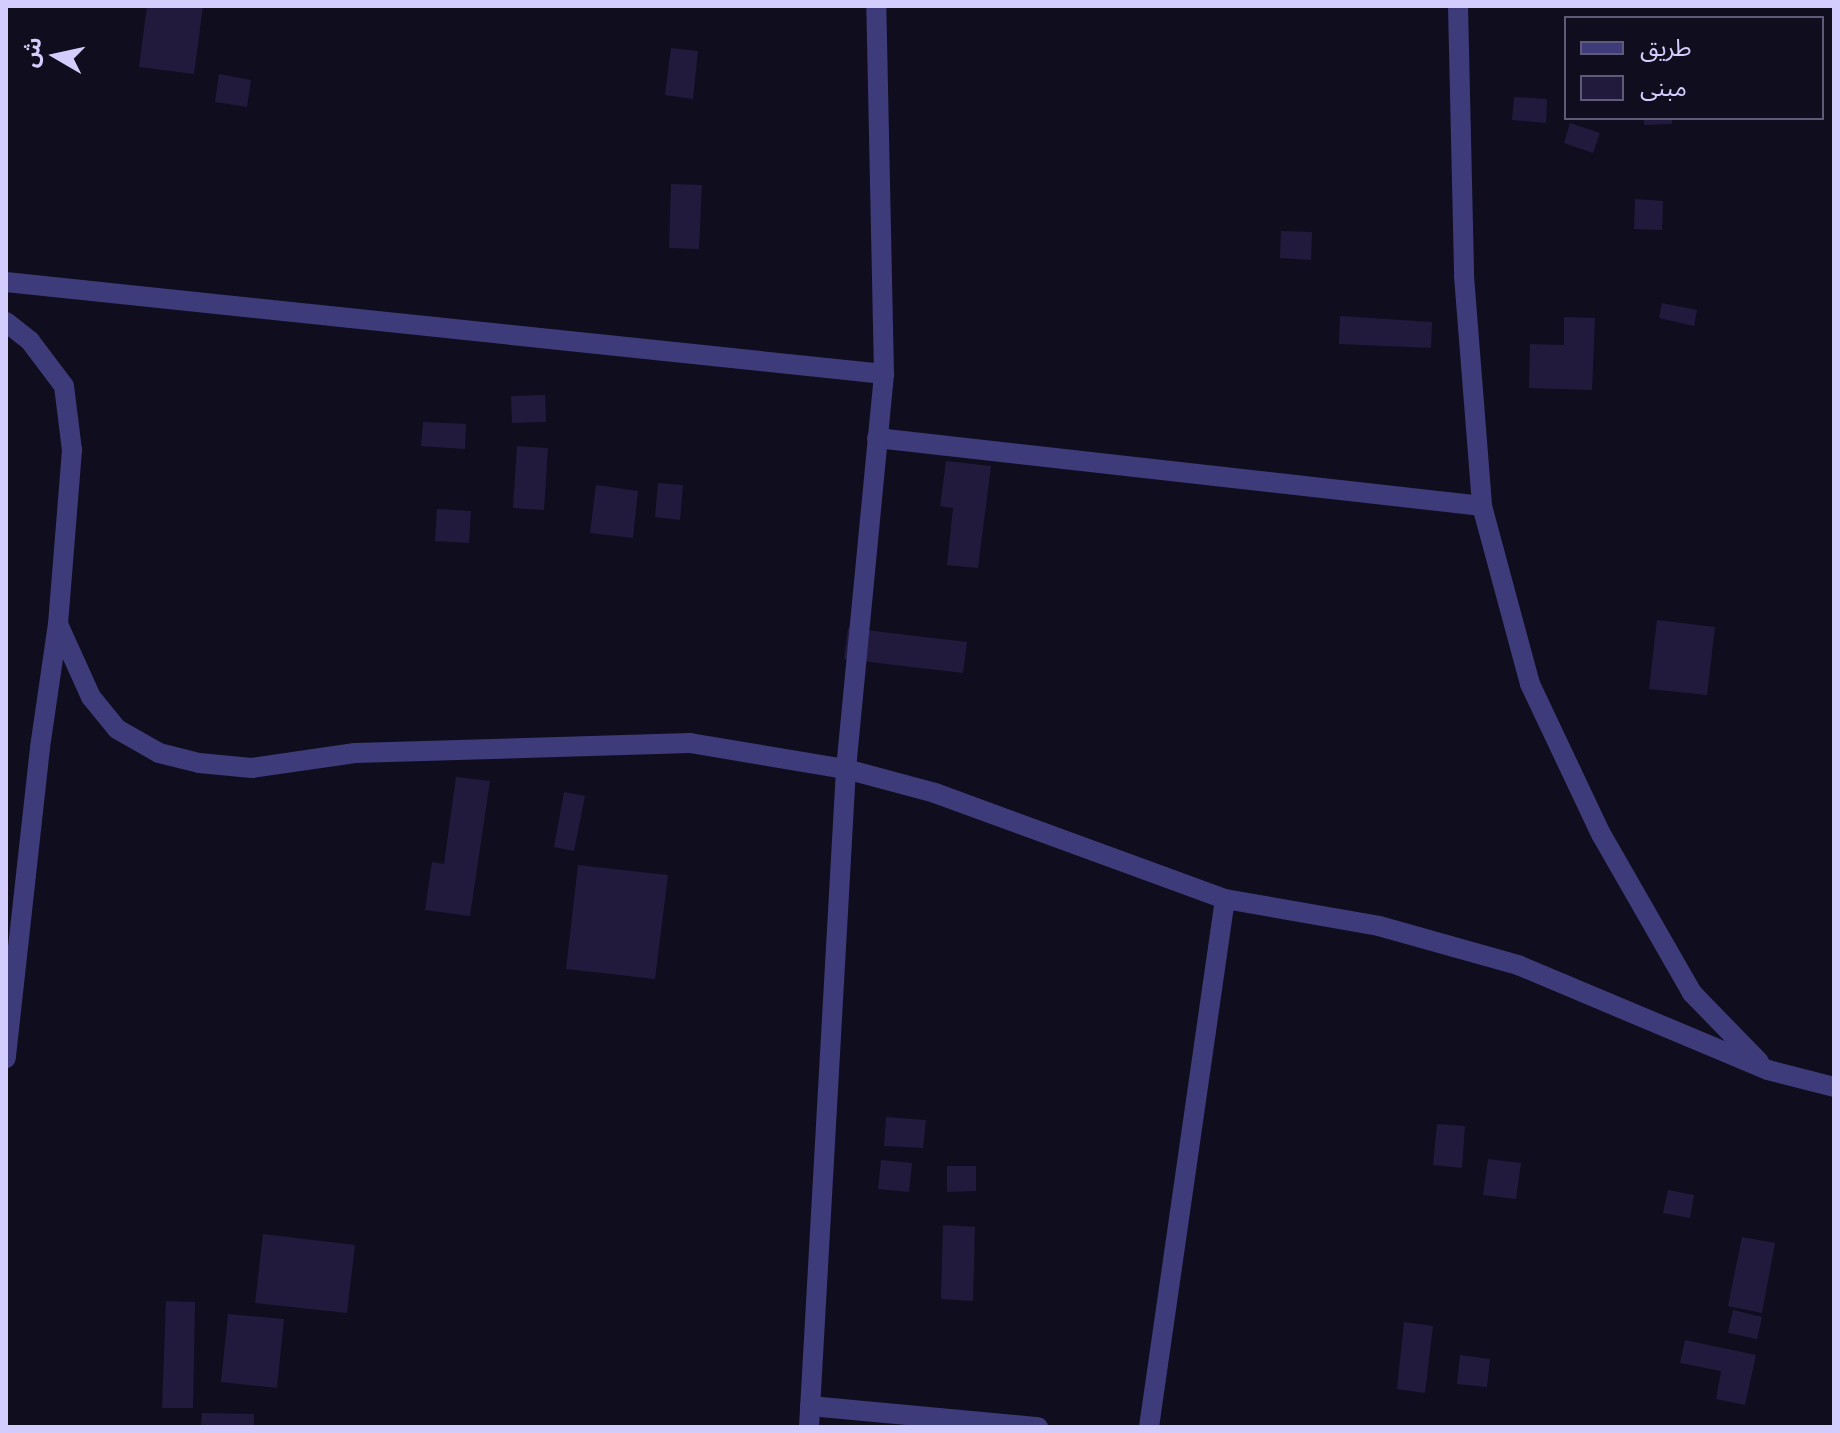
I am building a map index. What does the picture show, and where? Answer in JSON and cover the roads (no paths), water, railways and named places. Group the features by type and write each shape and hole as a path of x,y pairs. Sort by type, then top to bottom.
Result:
{"street":[{"path":"809,1427 846,769 884,374 876,6"},
{"path":"1458,6 1464,276 1482,506 1530,684 1601,834 1692,993 1768,1070"},
{"path":"6,282 884,374"},
{"path":"6,322 30,341 64,386 72,450 58,624 40,748 6,1058"},
{"path":"877,438 1482,506"},
{"path":"58,624 91,697 117,729 159,753 199,763 252,768 355,753 690,743 846,769 935,793 1225,899 1379,926 1518,965 1768,1070 1834,1087"},
{"path":"1149,1427 1225,899"},
{"path":"810,1406 1038,1427"}]}
